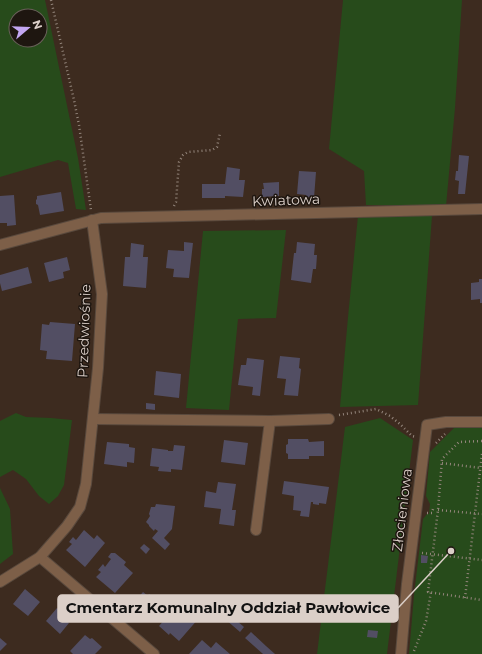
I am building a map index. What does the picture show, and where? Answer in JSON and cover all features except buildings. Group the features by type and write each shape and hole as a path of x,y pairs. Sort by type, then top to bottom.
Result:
{"street":[{"name":"Kwiatowa","path":"0,245 101,218 482,209"},
{"name":"Przedwiośnie","path":"0,582 40,557 67,526 80,507 86,484 98,368 102,294 92,220"},
{"path":"93,419 270,421 329,419"},
{"path":"256,530 270,421"},
{"name":"Złocieniowa","path":"400,654 407,584 427,425 446,422 482,422"},
{"path":"40,557 154,654"}],"path":[{"path":"51,0 79,125 92,220"},
{"path":"168,216 176,202 179,162 183,155 188,152 212,150 216,147 220,133"},
{"path":"329,419 338,415 376,409 390,416 412,436 425,440"},
{"path":"482,441 459,442 442,459 438,510 428,592 482,600"},
{"path":"465,598 482,454"},
{"path":"442,463 481,468"},
{"path":"438,510 482,514"},
{"path":"422,553 482,560"},
{"path":"413,654 426,621 431,592"}],"green space":[{"path":"0,0 45,0 47,8 8,8 8,48 48,48 48,14 78,158 86,210 76,209 68,163 58,160 0,177"},
{"path":"343,0 462,0 455,108 446,206 366,205 364,171 329,149"},
{"path":"358,216 432,216 418,405 340,407"},
{"path":"286,230 276,318 238,319 229,410 186,408 203,231"},
{"path":"16,413 26,417 72,420 64,485 58,496 49,504 39,496 26,479 13,470 0,477 0,421"},
{"path":"380,418 413,440 387,654 317,654 345,427"},
{"path":"482,427 482,654 409,654 423,519 427,514 429,514 430,504 426,496 430,452 454,428"},
{"path":"0,488 10,509 13,554 0,564"}],"place":[{"name":"Cmentarz Komunalny Oddział Pawłowice","path":"451,551"}]}
